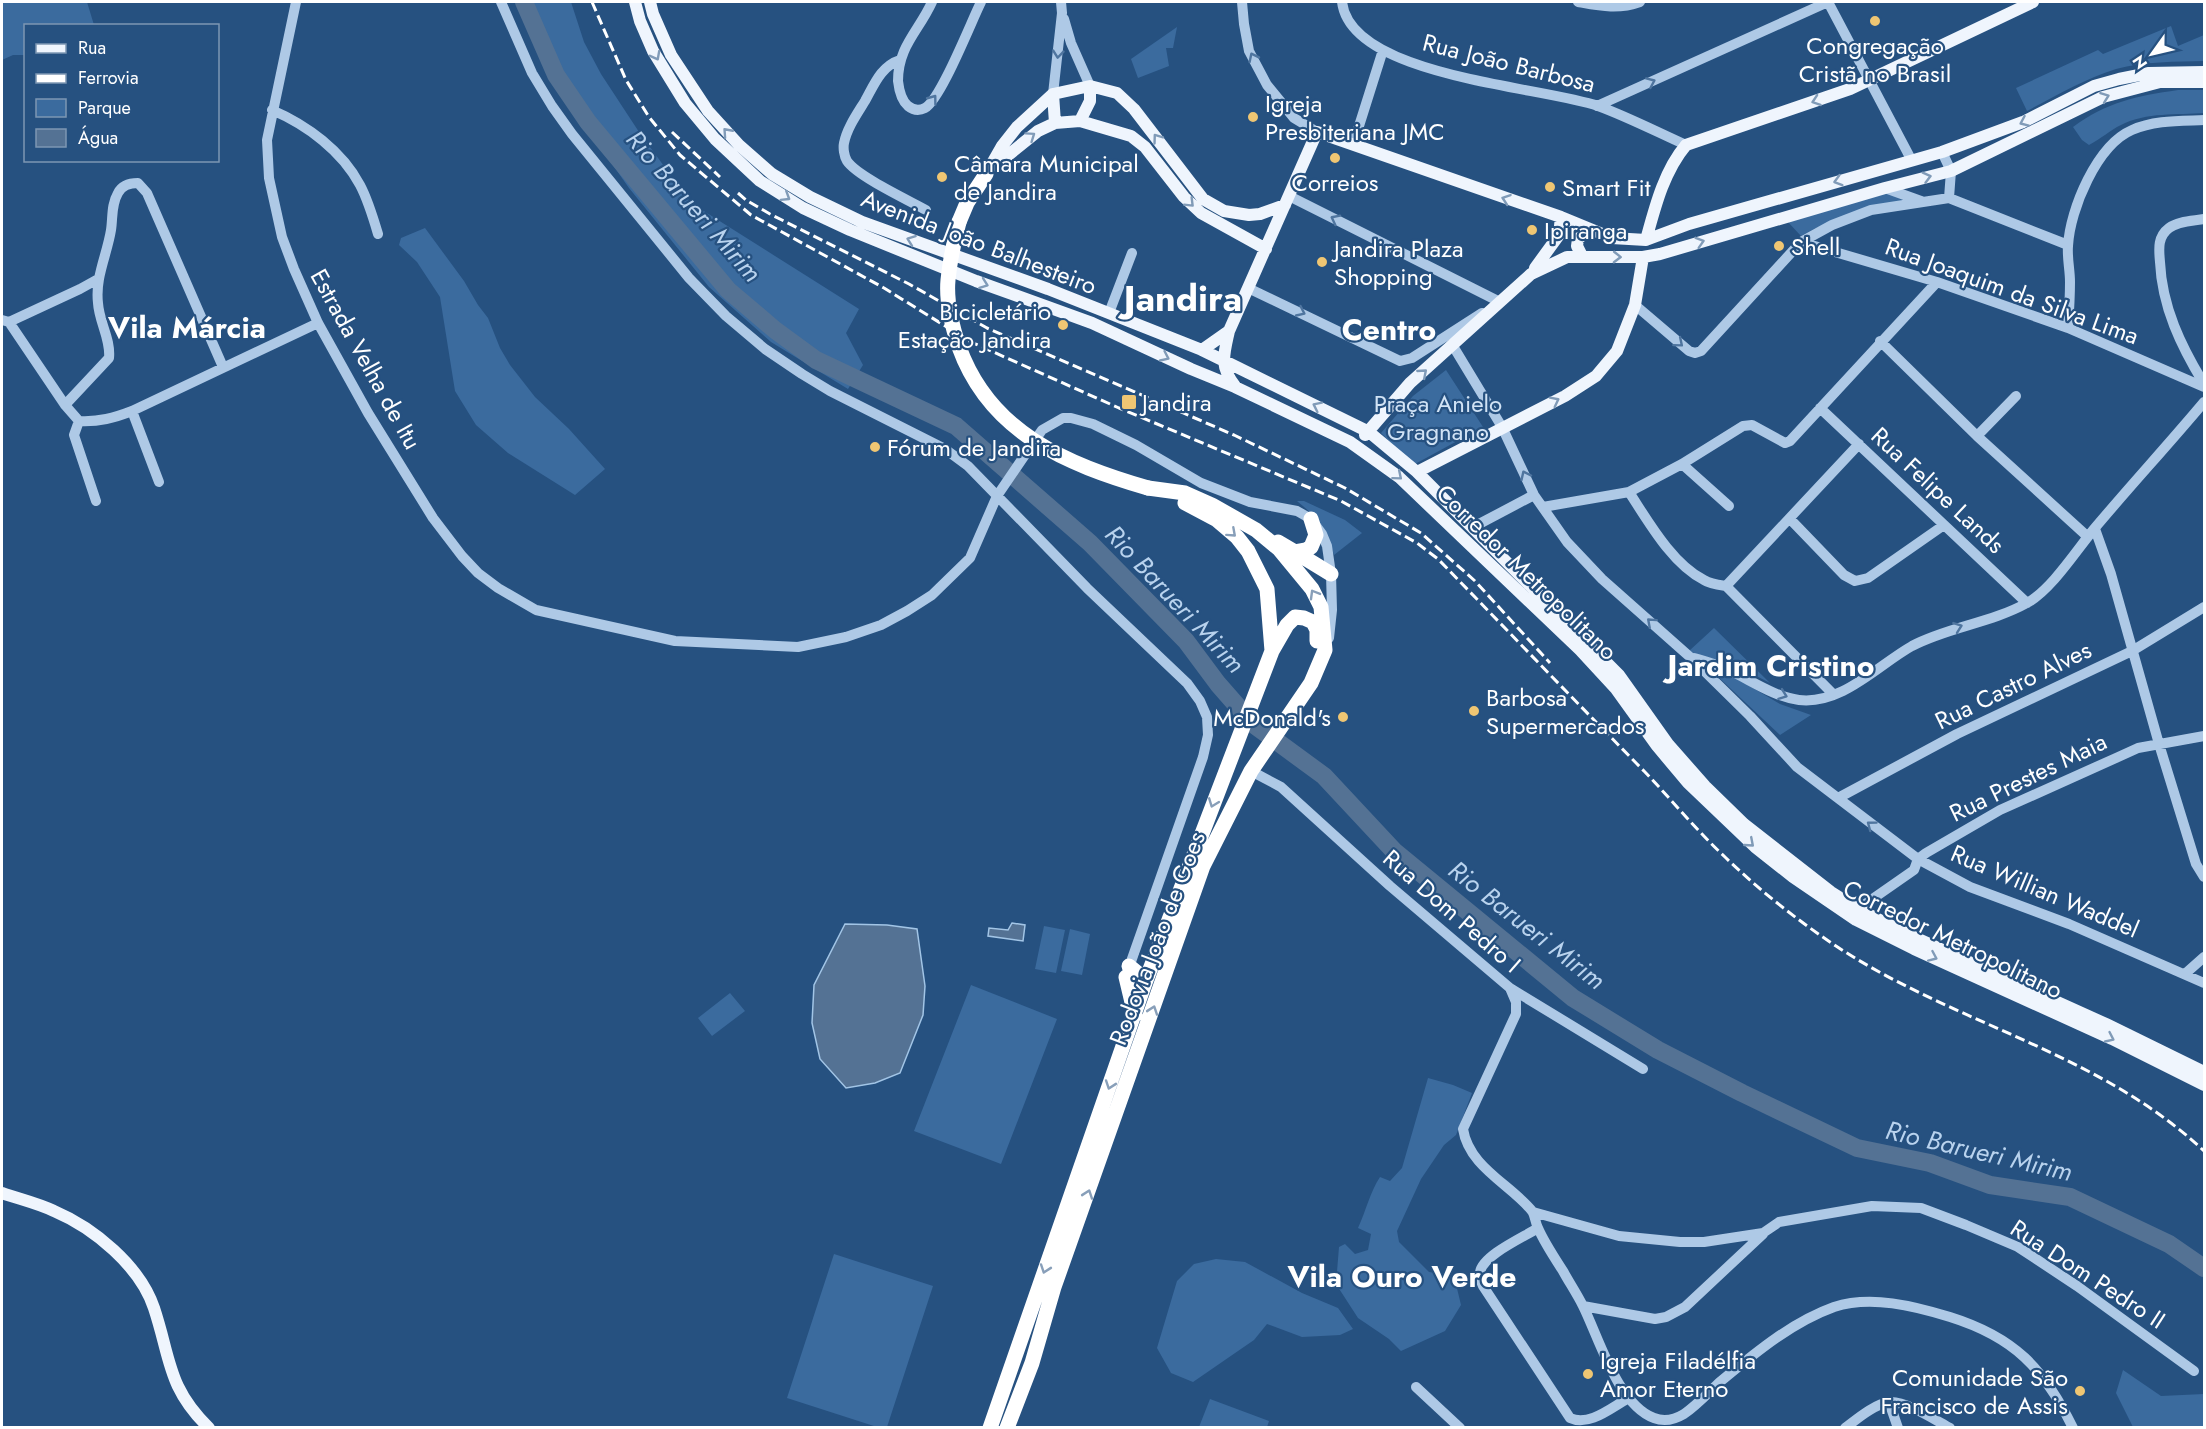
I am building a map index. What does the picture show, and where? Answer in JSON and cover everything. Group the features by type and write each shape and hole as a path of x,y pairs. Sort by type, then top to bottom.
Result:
{"highway":[{"name":"Rodovia João de Goes","path":"986,174 967,203 959,222 948,282 949,310 955,336 965,364 987,398 1016,429 1046,449 1086,467 1148,488 1185,494 1203,501 1256,530 1279,549 1312,590 1321,607 1325,650 1311,683 1251,771 1203,866 1054,1287 1032,1363 1007,1428"},
{"path":"1164,491 1217,520 1237,537 1248,551 1267,589 1272,651"},
{"path":"1295,552 1311,547 1316,535 1311,519"},
{"path":"1256,530 1331,574"},
{"path":"1272,651 1287,625 1295,617 1304,618 1313,622 1317,630 1318,668"},
{"name":"Rodovia João de Goes","path":"990,1428 1146,980 1272,651"},
{"path":"1236,743 1242,766 1251,771"},
{"path":"1127,972 1146,980"},
{"path":"1127,972 1135,1015"},
{"path":"1017,1428 1032,1363"}],"main road":[{"name":"Avenida João Balhesteiro","path":"635,2 640,21 653,51 680,96 715,139 760,181 803,208 850,230 1092,323 1350,442"},
{"name":"Avenida João Balhesteiro","path":"650,2 671,55 708,111 739,145 772,174 810,197 861,222 1109,313 1202,350 1370,432 1417,472 1619,675 1668,744 1705,786 1752,830 1831,892 1858,909"},
{"path":"1646,240 1667,175 1676,157 1686,145 1870,80 2026,3"},
{"path":"1235,387 1228,378 1223,359 1229,331 1317,132 1561,217 1612,238 1646,240 1689,224 1942,152 2024,122 2094,86 2149,73 2205,72"},
{"path":"1531,274 1567,257 1643,257 1951,171 2103,97 2160,82 2205,82"},
{"path":"986,174 1002,146 1017,127 1053,94 1090,86 1117,93 1134,109 1203,199 1224,211 1249,215 1260,214 1287,201"},
{"path":"1080,121 1090,101 1090,86"},
{"path":"1053,94 1055,123"},
{"path":"986,174 1038,131 1055,123 1080,121 1131,136 1145,147 1184,197 1201,213 1266,249"},
{"path":"1350,442 1370,432 1410,383 1531,274 1559,235 1561,217"},
{"path":"1582,256 1577,246 1578,239 1589,230"},
{"path":"1417,472 1565,396 1596,376 1617,351 1635,305 1643,257"},
{"path":"1202,350 1229,331"},
{"name":"Corredor Metropolitano","path":"1350,442 1399,477 1580,651 1616,689 1657,746 1688,783 1755,847 1793,877 1823,899 1875,930 2112,1039 2205,1085"},
{"path":"1793,877 1805,881 1840,904 1858,909 2205,1072"},
{"path":"2,1193 57,1212 90,1231 126,1264 141,1282 154,1308 168,1364 177,1386 193,1411 209,1428"}],"street":[{"name":"Estrada Velha de Itu","path":"296,2 267,140 269,178 275,209 294,269 318,323 368,413 433,518 478,573 498,588 536,610 675,641 798,647 819,644 881,626 932,595 970,558 1000,492 1042,430 1063,418 1093,424 1136,445 1201,483 1250,502 1297,511 1311,519"},
{"path":"501,2 532,73 558,116 689,278 726,316 765,349 830,391 945,449 968,466 1000,492 1087,588 1186,681 1200,700 1207,717 1208,735 1195,784 1166,857 1127,972"},
{"path":"931,2 908,40 900,60 899,87 903,101 910,108 917,110 925,108 938,92 981,2"},
{"path":"1061,2 1071,43 1090,86"},
{"path":"1242,2 1249,51 1267,85 1294,118 1317,132"},
{"name":"Rua João Barbosa","path":"1342,2 1353,29 1361,37 1383,50 1434,70 1597,106 1686,145"},
{"path":"1578,2 1606,8 1623,7 1640,2"},
{"path":"1597,106 1828,2 1912,160"},
{"path":"1053,94 1062,13"},
{"path":"1353,146 1383,50"},
{"path":"900,60 890,63 879,76 848,130 843,145 847,161 857,171 926,210"},
{"path":"272,111 293,120 343,160 360,184 378,234"},
{"path":"2068,328 2070,281 2068,245 2074,214 2088,179 2104,153 2118,137 2134,129 2159,123 2205,120"},
{"path":"1942,152 1951,171 1949,198"},
{"path":"65,405 109,358 108,342 98,305 98,279 111,230 113,206 118,192 130,183 138,183 142,186 223,367"},
{"path":"1884,188 1923,201"},
{"path":"1635,305 1689,351 1695,353 1701,351 1801,242 1832,225 1871,210 1923,201 1949,198 2068,245"},
{"path":"1287,201 1500,302"},
{"path":"2205,219 2180,223 2168,228 2159,245 2165,299 2173,324 2205,386"},
{"name":"Rua Joaquim da Silva Lima","path":"1801,242 1937,282 2068,328 2205,386"},
{"path":"1109,313 1132,253"},
{"path":"79,421 5,321 98,279"},
{"path":"1543,507 1629,492 1682,464 1743,426 1752,425 1785,443 1790,441 1880,341 1937,282"},
{"path":"1248,288 1400,361 1412,358 1500,302"},
{"path":"79,421 110,419 132,411 318,323"},
{"path":"1880,341 1977,436 2092,533 2111,573 2159,744 2196,864 2205,877"},
{"name":"Rua Willian Waddel","path":"1453,346 1502,428 1534,495 1567,542 1690,657 1750,716 1797,767 1918,859 1970,887 2069,924 2205,983"},
{"path":"1977,436 2016,396"},
{"path":"1690,657 1722,667 1782,696 1800,700 1817,700 1834,695 1912,646 2028,603 2046,587 2205,402"},
{"name":"Rua Felipe Lands","path":"1820,408 2028,603"},
{"path":"132,411 159,482"},
{"path":"79,421 74,435 96,501"},
{"path":"1726,586 1859,444"},
{"path":"1682,464 1729,506"},
{"path":"1629,492 1650,524 1689,571 1706,581 1726,586 1834,695"},
{"path":"1479,524 1534,495"},
{"path":"1311,519 1322,534 1327,546 1331,574 1332,610 1329,639 1325,650"},
{"path":"1790,519 1844,575 1855,581 1868,578 1944,525"},
{"name":"Rua Castro Alves","path":"1838,798 1957,734 2132,651 2205,607"},
{"name":"Rua Prestes Maia","path":"1858,909 1914,870 1918,859 1926,853 2001,810 2138,748 2205,736"},
{"name":"Rua Dom Pedro I","path":"1251,771 1281,788 1390,886 1510,988 1516,1002 1516,1014 1464,1129 1465,1142 1484,1167 1533,1212"},
{"path":"2186,974 2205,957"},
{"path":"1510,988 1643,1069"},
{"name":"Rua Dom Pedro II","path":"1533,1212 1619,1236 1704,1242 1763,1233 1779,1222 1872,1206 1921,1208 2018,1247 2077,1286 2194,1371"},
{"path":"1533,1212 1538,1228 1583,1306 1628,1399 1640,1410 1654,1418 1668,1421 1684,1414 1756,1353 1792,1328 1836,1307 1872,1302 1935,1312 1972,1324 2001,1338 2037,1369 2056,1395 2073,1428"},
{"path":"1538,1228 1490,1257 1483,1264 1480,1271 1483,1286 1570,1418 1590,1419 1628,1399"},
{"path":"1583,1306 1655,1319 1666,1317 1685,1307 1763,1233"},
{"path":"1416,1387 1460,1428"},
{"path":"1845,1428 1889,1402 1902,1403 1950,1428"},
{"path":"1889,1402 1898,1428"}],"green space":[{"path":"2,2 87,2 94,24 24,24 24,55 13,55 2,60"},
{"path":"517,2 571,2 584,42 601,74 639,132 691,203 859,309 846,333 863,365 848,389 771,342 709,287 629,188 563,94"},
{"path":"2171,26 2178,46 2204,35 2204,61 2149,63 2116,69 2082,83 2027,111 2016,88 2098,50 2103,54"},
{"path":"1177,27 1173,48 1166,48 1169,66 1138,78 1131,59"},
{"path":"2178,90 2204,90 2204,113 2141,118 2117,127 2089,145 2082,140 2073,127 2086,118 2122,101"},
{"path":"1890,192 1912,199 1841,218 1801,236 1788,222"},
{"path":"425,228 488,318 500,348 510,365 535,397 569,429 605,469 575,495 508,453 476,425 455,391 440,297 417,262 399,245 401,238"},
{"name":"Praça Anielo Gragnano","path":"1446,370 1483,427 1415,464 1381,433 1413,396"},
{"path":"1297,501 1304,501 1345,520 1362,533 1334,555 1321,524"},
{"path":"1714,628 1770,683 1731,663 1689,651"},
{"path":"1719,668 1780,704 1811,715 1780,735 1714,673 1715,669"},
{"path":"1044,926 1065,930 1056,973 1035,969"},
{"path":"1070,929 1090,934 1082,975 1061,971"},
{"path":"971,985 1057,1019 1001,1164 914,1131"},
{"path":"730,993 745,1011 712,1036 698,1018"},
{"path":"1428,1078 1472,1093 1456,1135 1444,1145 1421,1179 1397,1231 1399,1242 1429,1272 1454,1276 1461,1305 1445,1331 1401,1351 1389,1339 1358,1318 1336,1284 1339,1247 1345,1244 1355,1254 1368,1250 1371,1234 1358,1228 1380,1177 1390,1181 1402,1168"},
{"path":"834,1254 933,1286 887,1427 877,1427 787,1398"},
{"path":"1216,1259 1245,1262 1302,1293 1338,1308 1353,1329 1340,1335 1302,1337 1267,1324 1254,1340 1193,1382 1171,1373 1157,1348 1177,1281 1194,1264"},
{"path":"2123,1370 2161,1396 2204,1394 2204,1427 2133,1427 2116,1393"},
{"path":"1210,1399 1269,1421 1267,1427 1199,1427"}],"water":[{"path":"1012,923 1025,925 1023,941 988,936 989,928 1008,930"},
{"path":"845,924 887,925 917,929 925,986 923,1015 900,1073 875,1083 846,1088 820,1059 812,1023 814,985"}],"waterway":[{"name":"Rio Barueri Mirim","path":"524,2 556,75 588,122 728,290 775,330 816,360 956,426 1090,543 1186,641 1218,684 1253,724 1324,776 1394,851 1573,998 1658,1050 1857,1148 1930,1163 1990,1185 2070,1197 2169,1244 2204,1268"}],"railway":[{"path":"592,2 626,80 649,117 680,155 751,215 884,288 971,342 1119,408 1341,501 1417,543 1438,559 1644,771 1714,847 1793,915 1836,946 1881,973 2073,1063 2119,1088 2163,1117 2204,1151"},
{"path":"672,132 720,177"},
{"path":"738,193 770,214 909,284 987,328 1234,435 1345,488 1421,533 1475,581 1550,663"}],"place":[{"name":"Congregação Cristã no Brasil","path":"1875,21"},
{"name":"Igreja Presbiteriana JMC","path":"1253,117"},
{"name":"Correios","path":"1335,158"},
{"name":"Câmara Municipal de Jandira","path":"942,177"},
{"name":"Smart Fit","path":"1550,187"},
{"name":"Ipiranga","path":"1532,230"},
{"name":"Shell","path":"1779,246"},
{"name":"Jandira Plaza Shopping","path":"1322,262"},
{"name":"Bicicletário Estação Jandira","path":"1063,325"},
{"name":"Jandira","path":"1129,402"},
{"name":"Fórum de Jandira","path":"875,447"},
{"name":"Barbosa Supermercados","path":"1474,711"},
{"name":"McDonald's","path":"1343,717"},
{"name":"Igreja Filadélfia Amor Eterno","path":"1588,1374"},
{"name":"Comunidade São Francisco de Assis","path":"2080,1391"}],"district":[{"name":"Jandira","path":"1183,298"},
{"name":"Vila Márcia","path":"187,327"},
{"name":"Centro","path":"1389,329"},
{"name":"Jardim Cristino","path":"1771,665"},
{"name":"Vila Ouro Verde","path":"1402,1276"}]}
